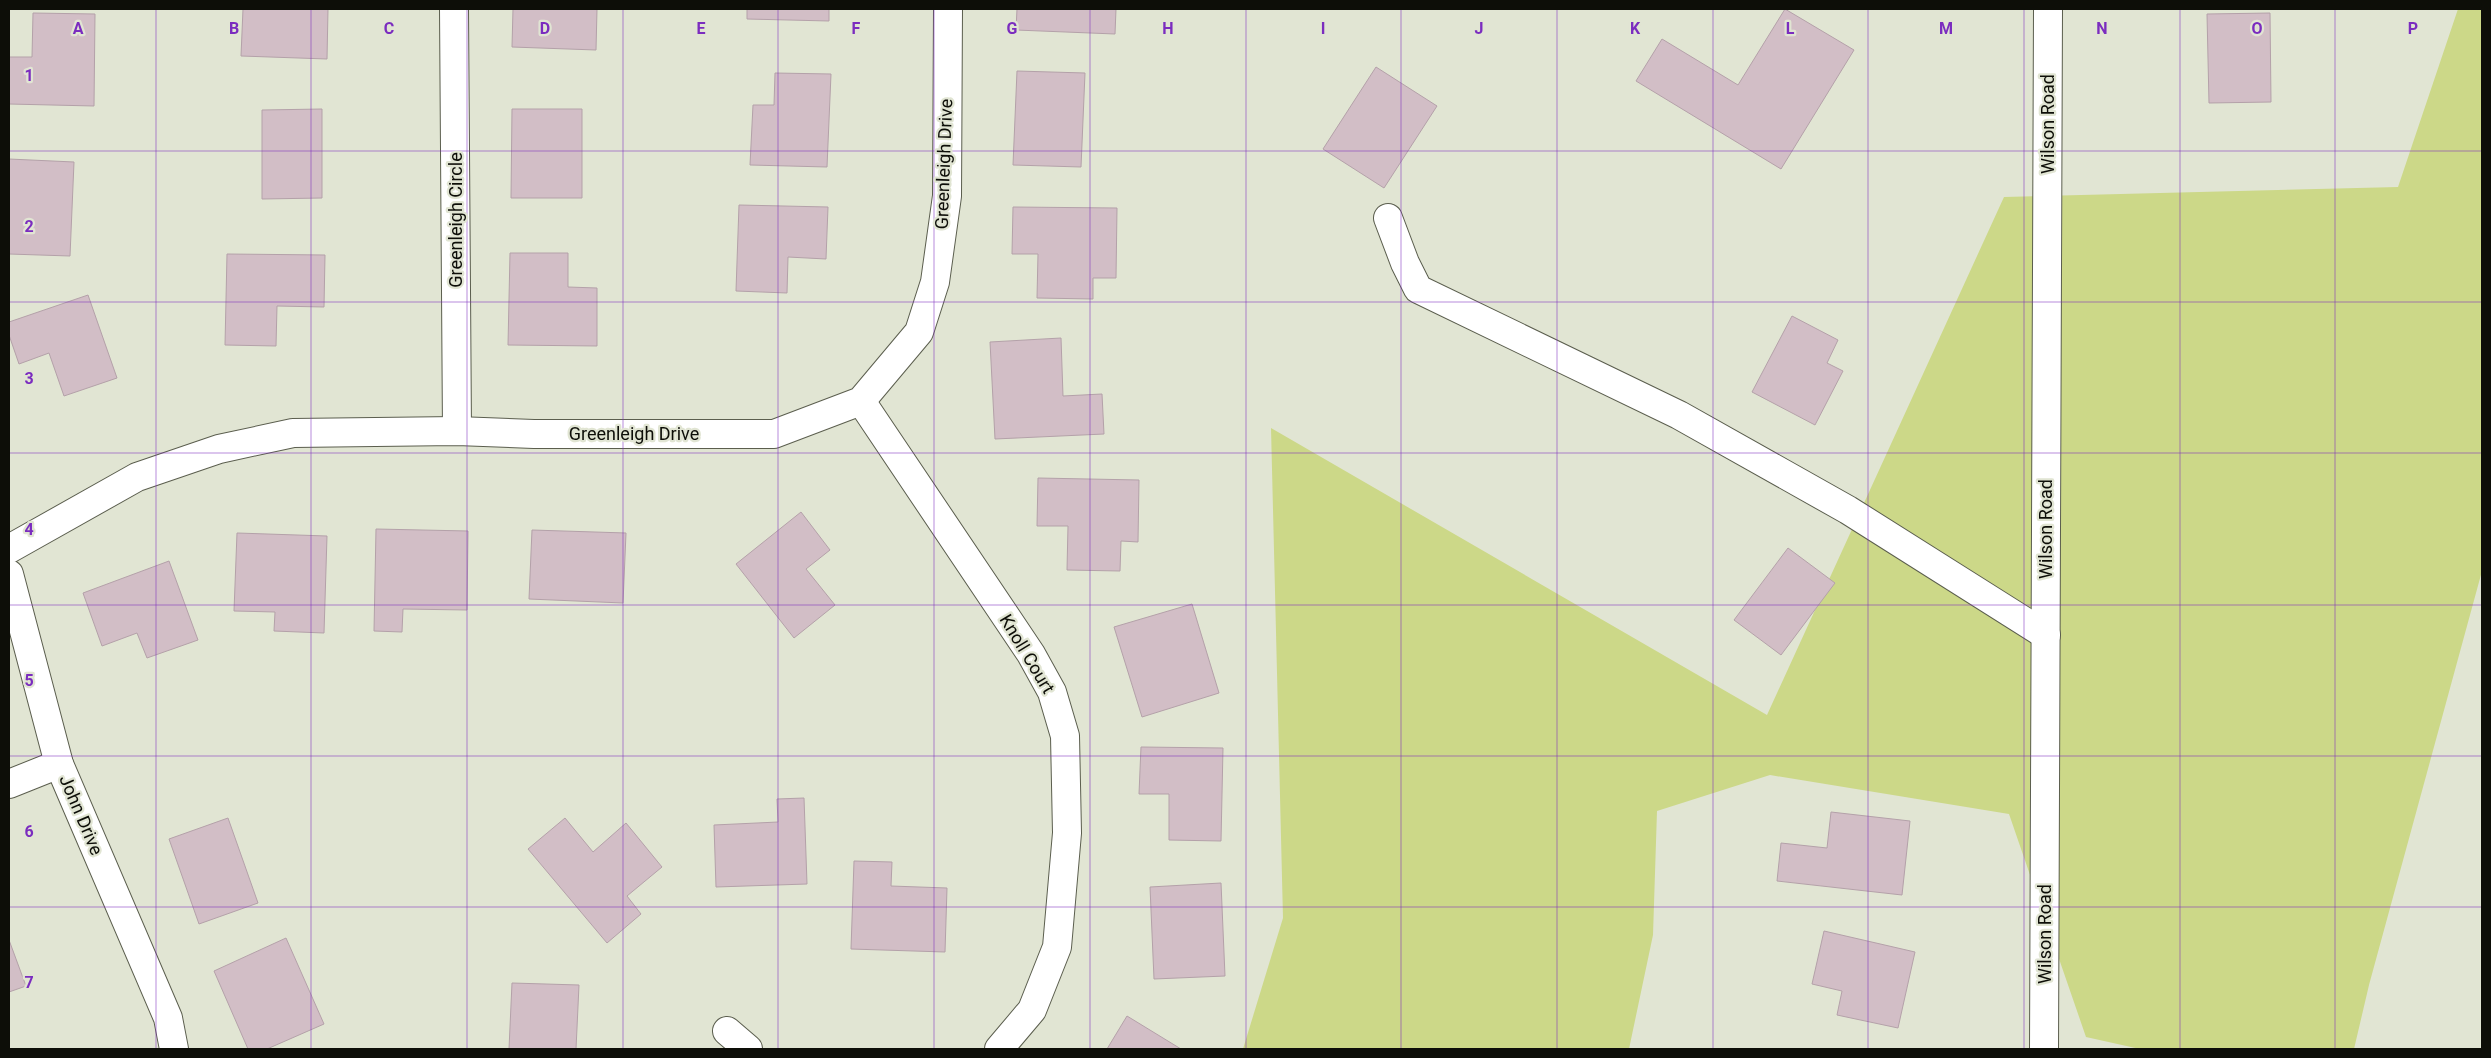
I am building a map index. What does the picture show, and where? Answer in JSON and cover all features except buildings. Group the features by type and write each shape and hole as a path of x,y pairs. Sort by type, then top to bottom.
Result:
{"street":[{"name":"Greenleigh Circle","path":"454,9 457,431"},
{"name":"Greenleigh Drive","path":"9,549 137,476 219,449 293,433 457,431 534,434 774,434 861,401 918,332 935,282 947,196 948,9"},
{"name":"Wilson Road","path":"2044,1049 2048,9"},
{"path":"1388,218 1405,263 1418,289 1678,415 1848,510 2046,635"},
{"name":"Knoll Court","path":"861,401 1031,654 1052,692 1065,736 1067,833 1057,948 1032,1010 999,1049"},
{"name":"John Drive","path":"9,574 59,764 168,1018 174,1049"},
{"path":"9,784 59,764"},
{"path":"727,1031 748,1049"}],"green space":[{"path":"2458,9 2482,9 2482,571 2369,985 2354,1049 2140,1049 2086,1037 2009,814 1770,775 1657,811 1653,935 1629,1049 1243,1049 1283,918 1271,428 1767,715 2004,197 2398,187"}]}
